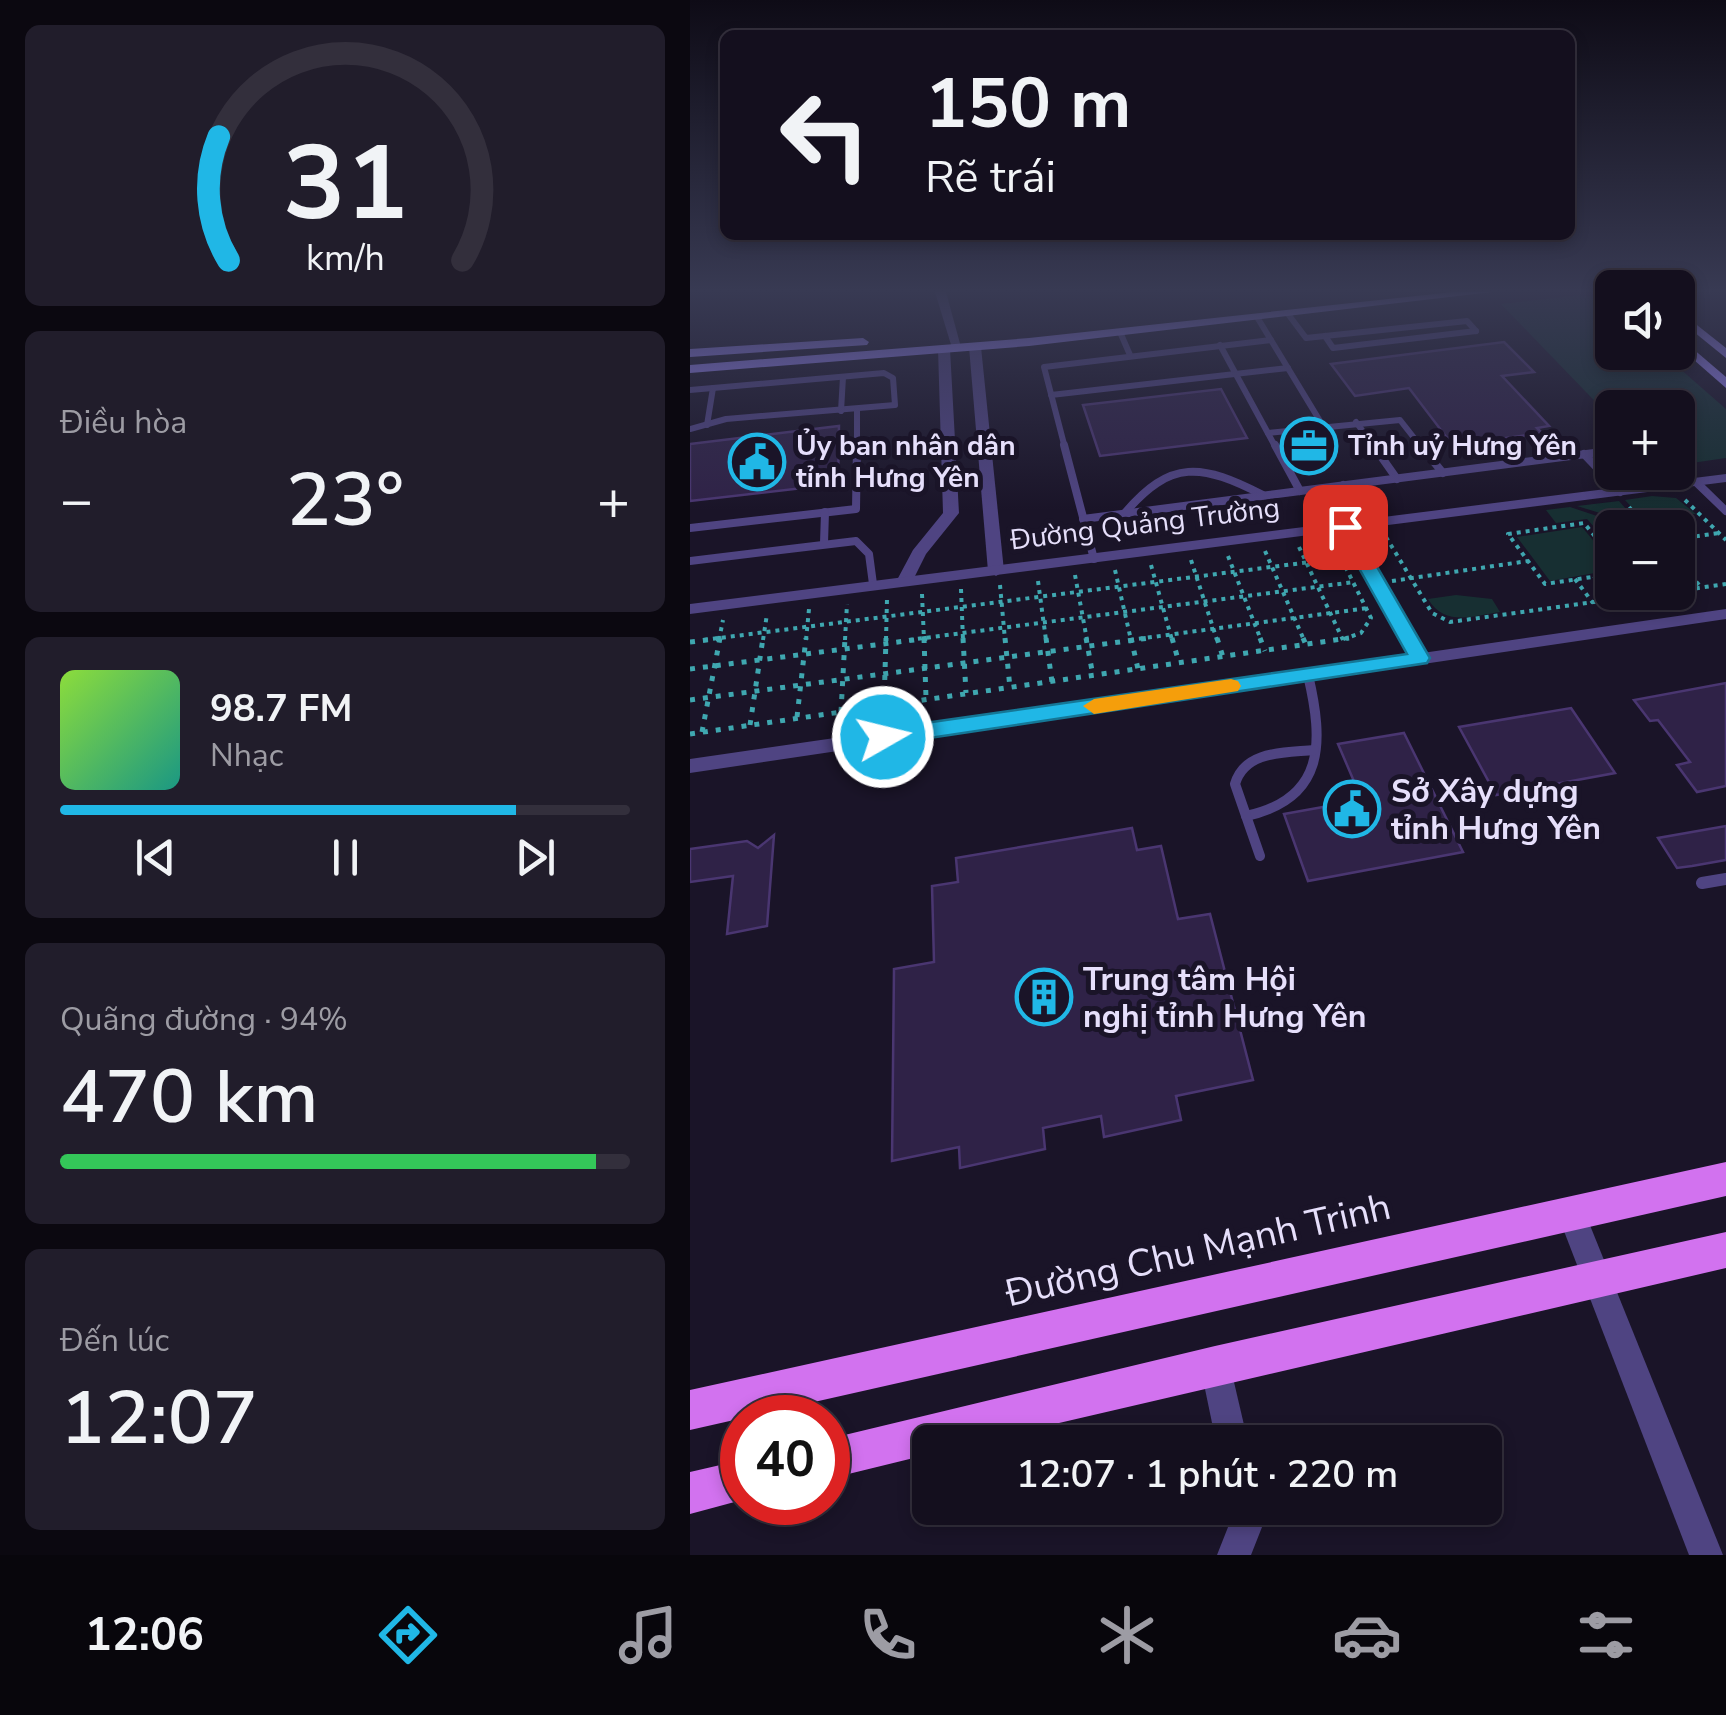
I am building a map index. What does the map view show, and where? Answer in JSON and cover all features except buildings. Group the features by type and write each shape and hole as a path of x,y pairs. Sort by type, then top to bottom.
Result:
{"main road":[{"path":"690,368 750,365"},
{"path":"1705,365 1726,384"},
{"name":"Đường Chu Mạnh Trinh","path":"690,1410 1726,1179"},
{"path":"850,1454 1214,1365 1726,1250"},
{"path":"690,1492 720,1485"}],"street":[{"path":"914,583 919,553 951,513 952,365"},
{"path":"977,365 998,574"},
{"name":"Đường Quảng Trường","path":"690,609 998,574 1726,478"},
{"path":"690,766 1726,614"},
{"path":"1571,1213 1706,1555"},
{"path":"1214,1365 1228,1425"},
{"path":"1234,1555 1246,1525"}],"lane":[{"path":"775,383 778,365"},
{"path":"1046,365 1050,395 1094,559"},
{"path":"1230,365 1300,490"},
{"path":"1286,365 1323,426"},
{"path":"1050,395 1288,368"},
{"path":"690,390 884,374 893,378 895,405 726,420 690,429"},
{"path":"841,411 843,376"},
{"path":"707,425 713,388"},
{"path":"690,528 856,509 858,410"},
{"path":"1268,433 1400,420 1443,473"},
{"path":"1356,422 1397,478"},
{"path":"1084,519 1595,453"},
{"path":"1584,454 1620,495"},
{"path":"1124,514 1145,485 1179,473 1220,472 1264,495"},
{"path":"1696,482 1726,512"},
{"path":"1343,485 1368,524"},
{"path":"824,543 825,512"},
{"path":"1345,527 1420,658"},
{"path":"690,561 856,541 864,544 880,588"},
{"path":"1246,816 1280,808 1298,794 1314,750 1317,709 1308,675"},
{"path":"1260,856 1235,784 1242,764 1314,750"},
{"path":"1702,884 1726,879"}],"path":[{"path":"1620,495 1632,510"},
{"path":"1672,495 1688,502 1726,540"},
{"path":"1594,576 1545,584 1508,534 1584,523 1595,535"},
{"path":"1391,532 1387,542 1432,613 1450,622 1593,603"},
{"path":"1695,537 1719,533"},
{"path":"690,734 1344,639 1295,538"},
{"path":"1262,543 1306,645"},
{"path":"1224,548 1265,651"},
{"path":"1188,552 1223,657"},
{"path":"1149,558 1179,663"},
{"path":"690,642 1341,558"},
{"path":"1410,578 1528,561"},
{"path":"1113,562 1138,669"},
{"path":"1074,567 1094,676"},
{"path":"1036,572 1052,682"},
{"path":"998,574 1010,688"},
{"path":"1575,580 1593,603"},
{"path":"1695,581 1701,588"},
{"path":"961,582 966,694"},
{"path":"690,670 1354,582"},
{"path":"914,583 923,612 926,700"},
{"path":"1695,589 1726,584"},
{"path":"880,588 886,617 884,706"},
{"path":"841,712 847,596"},
{"path":"797,718 810,601"},
{"path":"750,725 768,606"},
{"path":"690,700 1368,608"},
{"path":"702,732 725,612"}],"green space":[{"path":"1559,365 1595,365 1595,370 1681,370 1726,409 1726,458 1695,463 1695,390 1595,390 1595,401"},
{"path":"1676,498 1691,510 1634,510 1625,500"},
{"path":"1619,501 1627,510 1595,512 1577,506"},
{"path":"1570,507 1595,515 1595,528 1587,519 1556,523 1546,510"},
{"path":"1582,527 1595,543 1595,573 1550,581 1517,537"},
{"path":"1456,595 1492,599 1500,612 1460,618 1443,613 1428,599"}],"slow traffic":[{"path":"1094,706 1231,686"}],"place":[{"name":"Tỉnh uỷ Hưng Yên","path":"1309,446"},
{"name":"Ủy ban nhân dân tỉnh Hưng Yên","path":"757,462"},
{"name":"Sở Xây dựng tỉnh Hưng Yên","path":"1352,809"},
{"name":"Trung tâm Hội nghị tỉnh Hưng Yên","path":"1044,997"}],"route":[{"path":"883,737 1420,658 1345,527"}]}
